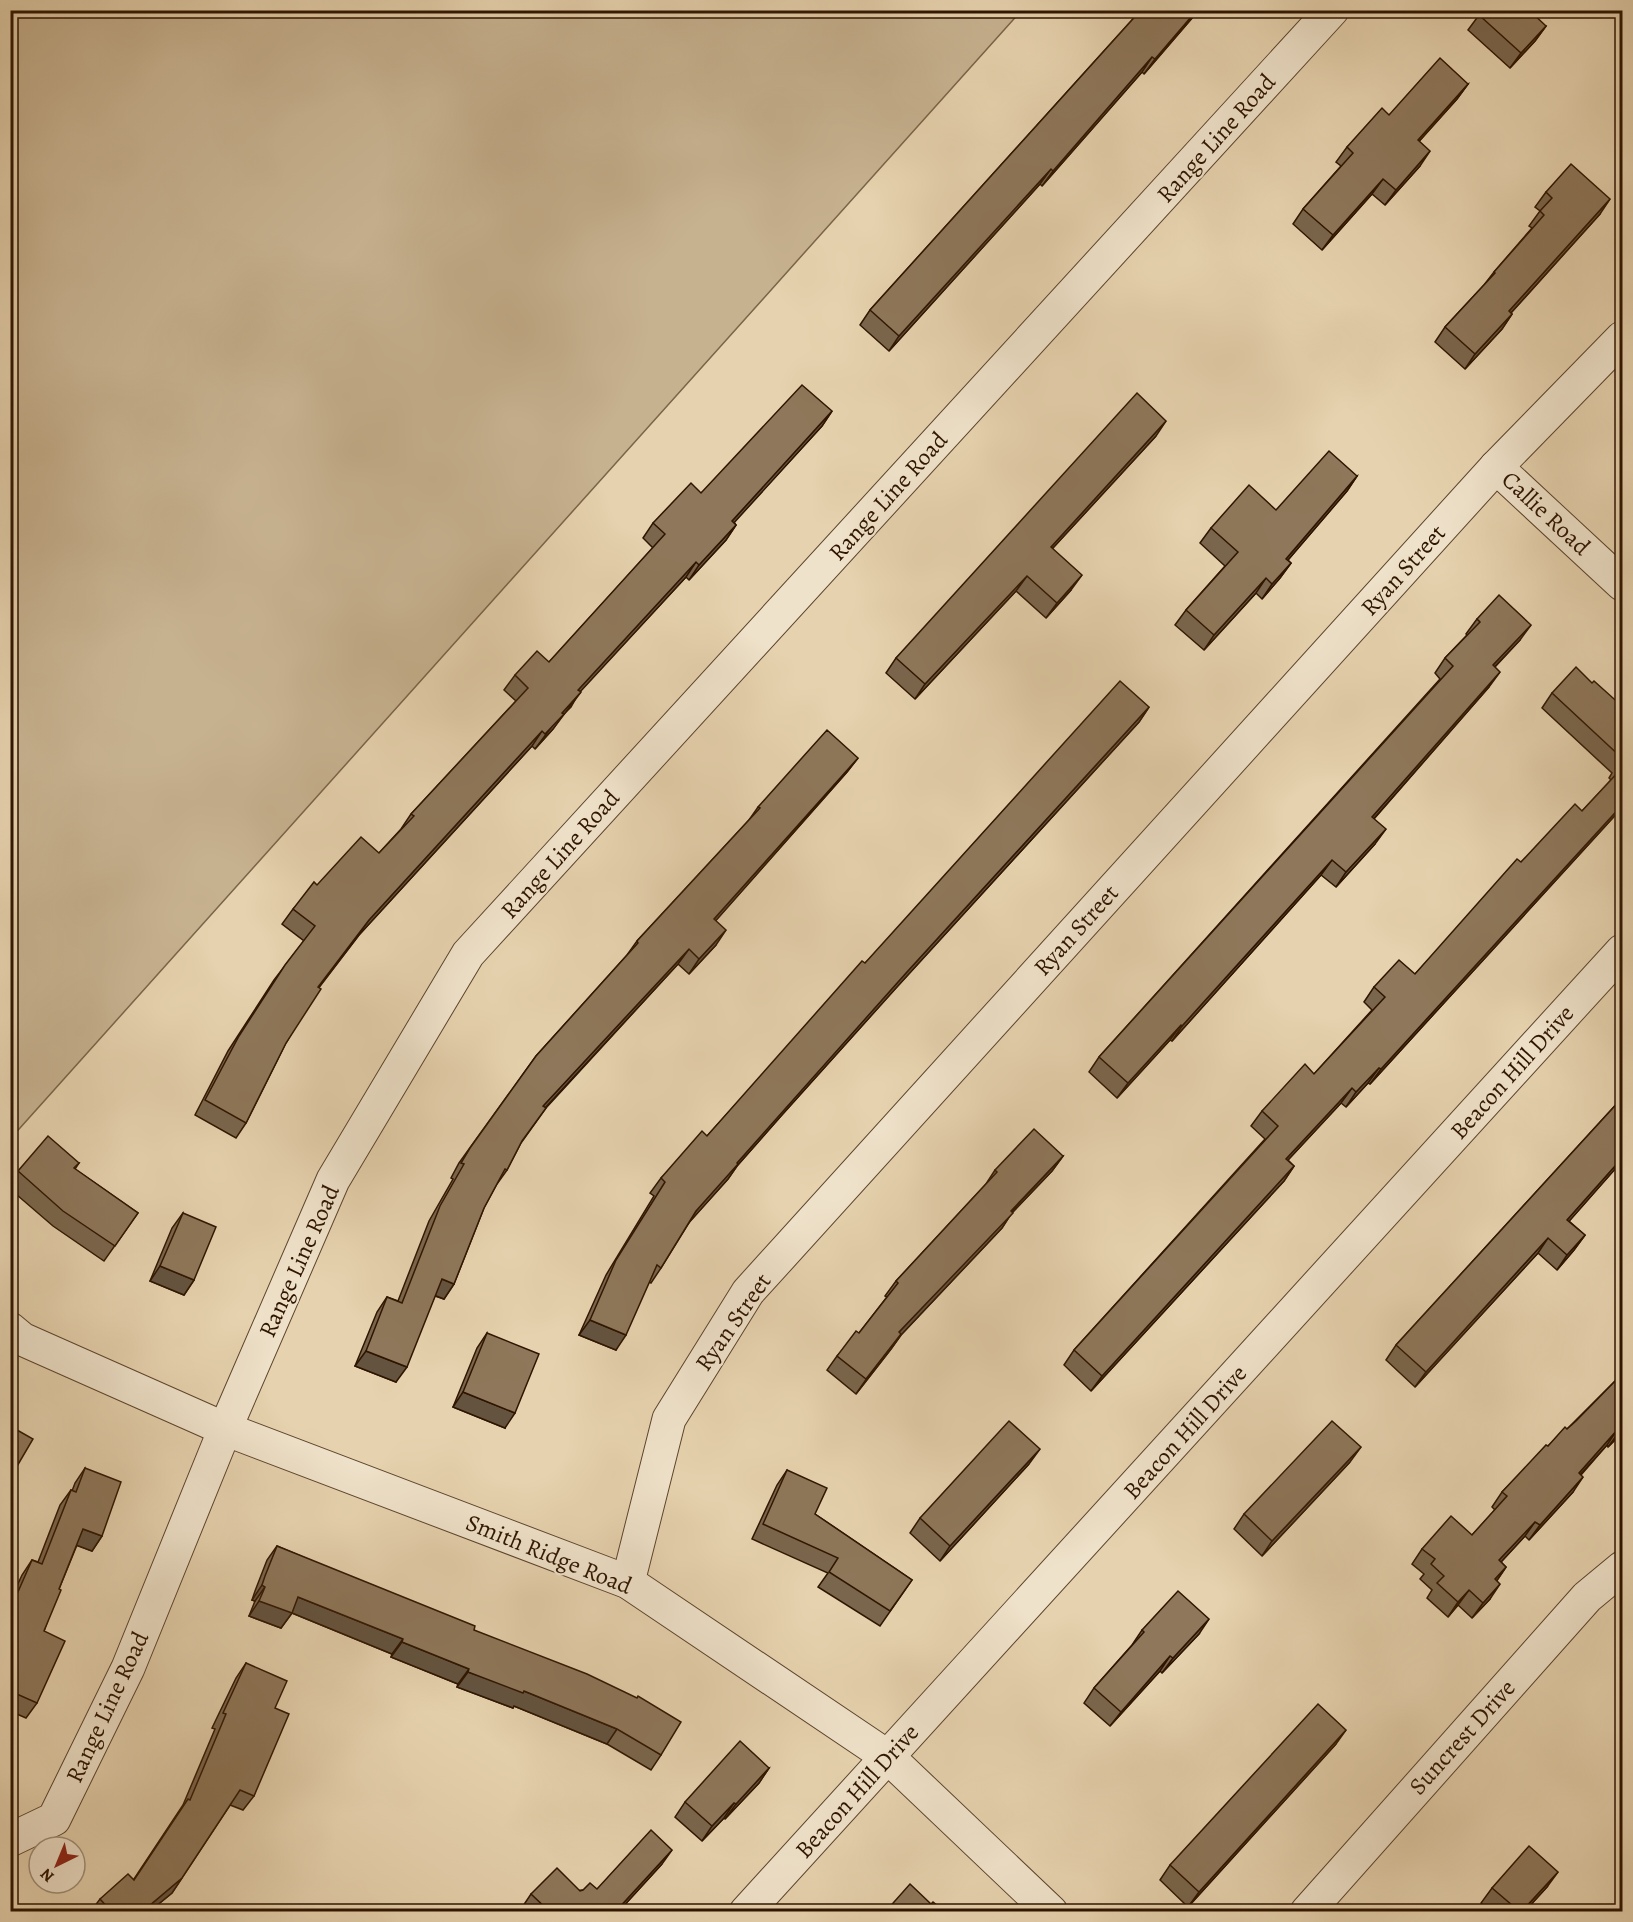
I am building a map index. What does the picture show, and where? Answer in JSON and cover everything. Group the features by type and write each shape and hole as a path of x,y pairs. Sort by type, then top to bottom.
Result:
{"street":[{"name":"Range Line Road","path":"10,1840 54,1819 128,1668 225,1430 333,1180 468,954 1332,10"},
{"name":"Ryan Street","path":"628,1582 669,1419 748,1292 1496,467 1623,338"},
{"name":"Callie Road","path":"1496,467 1623,584"},
{"name":"Beacon Hill Drive","path":"746,1911 1623,951"},
{"name":"Smith Ridge Road","path":"10,1329 22,1339 225,1430 628,1582 888,1757 1051,1911"},
{"name":"Suncrest Drive","path":"1307,1911 1587,1597 1623,1568"}],"shaded area":[{"path":"10,11 1021,11 11,1138"}],"building":[{"path":"1141,10 1197,10 1155,59 1152,57 1053,171 1051,169 899,336 870,310"},
{"path":"1483,10 1529,10 1546,26 1521,53 1479,15"},
{"path":"1440,58 1468,84 1418,140 1430,151 1396,190 1383,179 1333,235 1303,209 1353,153 1347,147 1382,108 1389,115"},
{"path":"1571,164 1610,199 1509,311 1512,314 1475,354 1445,327 1544,215 1540,211 1552,198 1546,192"},
{"path":"802,385 832,411 732,521 736,525 699,565 696,562 578,690 581,692 562,713 564,714 545,734 542,731 369,920 318,987 321,989 286,1043 246,1123 205,1100 239,1036 285,965 315,926 293,909 314,882 317,885 361,837 379,853 414,816 411,814 528,688 515,675 537,651 549,662 665,534 653,523 691,483 701,493"},
{"path":"1137,393 1166,421 1051,547 1082,575 1057,603 1027,576 925,684 896,658"},
{"path":"1329,451 1357,476 1286,559 1291,563 1272,584 1266,578 1214,635 1186,610 1238,552 1211,528 1249,485 1276,510"},
{"path":"1499,595 1531,625 1493,665 1500,672 1372,817 1386,829 1346,872 1332,860 1128,1083 1099,1057 1453,666 1445,658 1480,622 1477,619"},
{"path":"1576,667 1592,683 1594,681 1623,707 1623,759 1552,693"},
{"path":"1120,681 1149,707 906,973 696,1211 661,1268 657,1265 626,1335 590,1320 616,1260 665,1182 661,1178 702,1131 707,1136 862,961 865,963"},
{"path":"827,730 858,758 714,919 726,930 699,959 689,949 543,1106 546,1108 522,1141 484,1208 454,1284 442,1279 407,1367 366,1351 387,1297 402,1303 440,1206 464,1164 461,1163 536,1056 638,943 637,941 760,808 758,807"},
{"path":"1623,767 1623,804 1381,1069 1379,1068 1356,1092 1352,1088 1286,1159 1294,1166 1102,1376 1074,1350 1278,1126 1262,1111 1305,1064 1314,1074 1385,997 1374,987 1399,960 1415,974 1517,859 1521,862 1575,804 1582,811"},
{"path":"1623,1097 1623,1157 1567,1220 1585,1235 1567,1255 1548,1238 1426,1372 1396,1345"},
{"path":"1034,1129 1063,1156 1011,1211 1013,1213 899,1332 901,1334 866,1379 837,1356 856,1331 859,1333 898,1283 896,1281"},
{"path":"48,1136 79,1163 74,1168 138,1213 115,1246 63,1211 18,1171"},
{"path":"183,1213 216,1227 194,1280 160,1266"},
{"path":"487,1333 539,1354 515,1413 463,1392"},
{"path":"1623,1373 1623,1428 1619,1432 1617,1430 1579,1473 1583,1477 1540,1525 1535,1522 1499,1560 1506,1567 1495,1579 1500,1584 1483,1603 1469,1590 1458,1602 1437,1583 1444,1576 1431,1564 1435,1559 1422,1549 1451,1516 1472,1535 1507,1496 1502,1492 1546,1445 1548,1446 1565,1427 1567,1429 1576,1421"},
{"path":"1009,1421 1040,1449 950,1546 920,1518"},
{"path":"1332,1421 1361,1447 1272,1541 1244,1514"},
{"path":"10,1426 33,1439 13,1473 10,1472"},
{"path":"85,1468 121,1482 102,1536 83,1529 59,1589 61,1590 44,1631 65,1641 37,1703 10,1691 10,1610 32,1560 42,1564 71,1490 76,1492"},
{"path":"787,1470 827,1488 815,1514 912,1580 890,1611 829,1572 838,1558 763,1524"},
{"path":"277,1546 475,1626 474,1630 587,1674 637,1698 638,1696 681,1722 661,1755 617,1729 524,1691 523,1693 468,1672 469,1669 402,1642 403,1639 298,1597 292,1613 259,1601 265,1587 262,1585"},
{"path":"1178,1591 1209,1619 1173,1658 1170,1656 1121,1712 1094,1688"},
{"path":"246,1663 287,1681 275,1708 289,1714 254,1796 240,1790 182,1878 143,1911 111,1911 100,1899 128,1874 134,1880 188,1799 190,1800 226,1714 223,1713"},
{"path":"1318,1704 1346,1730 1199,1892 1170,1865"},
{"path":"740,1741 769,1768 712,1826 685,1802"},
{"path":"651,1830 672,1850 616,1911 549,1911 531,1894 557,1868 580,1891 590,1883 597,1889"},
{"path":"1529,1846 1558,1872 1522,1911 1519,1911 1492,1888"},
{"path":"910,1884 931,1904 933,1902 944,1911 886,1911"}]}
